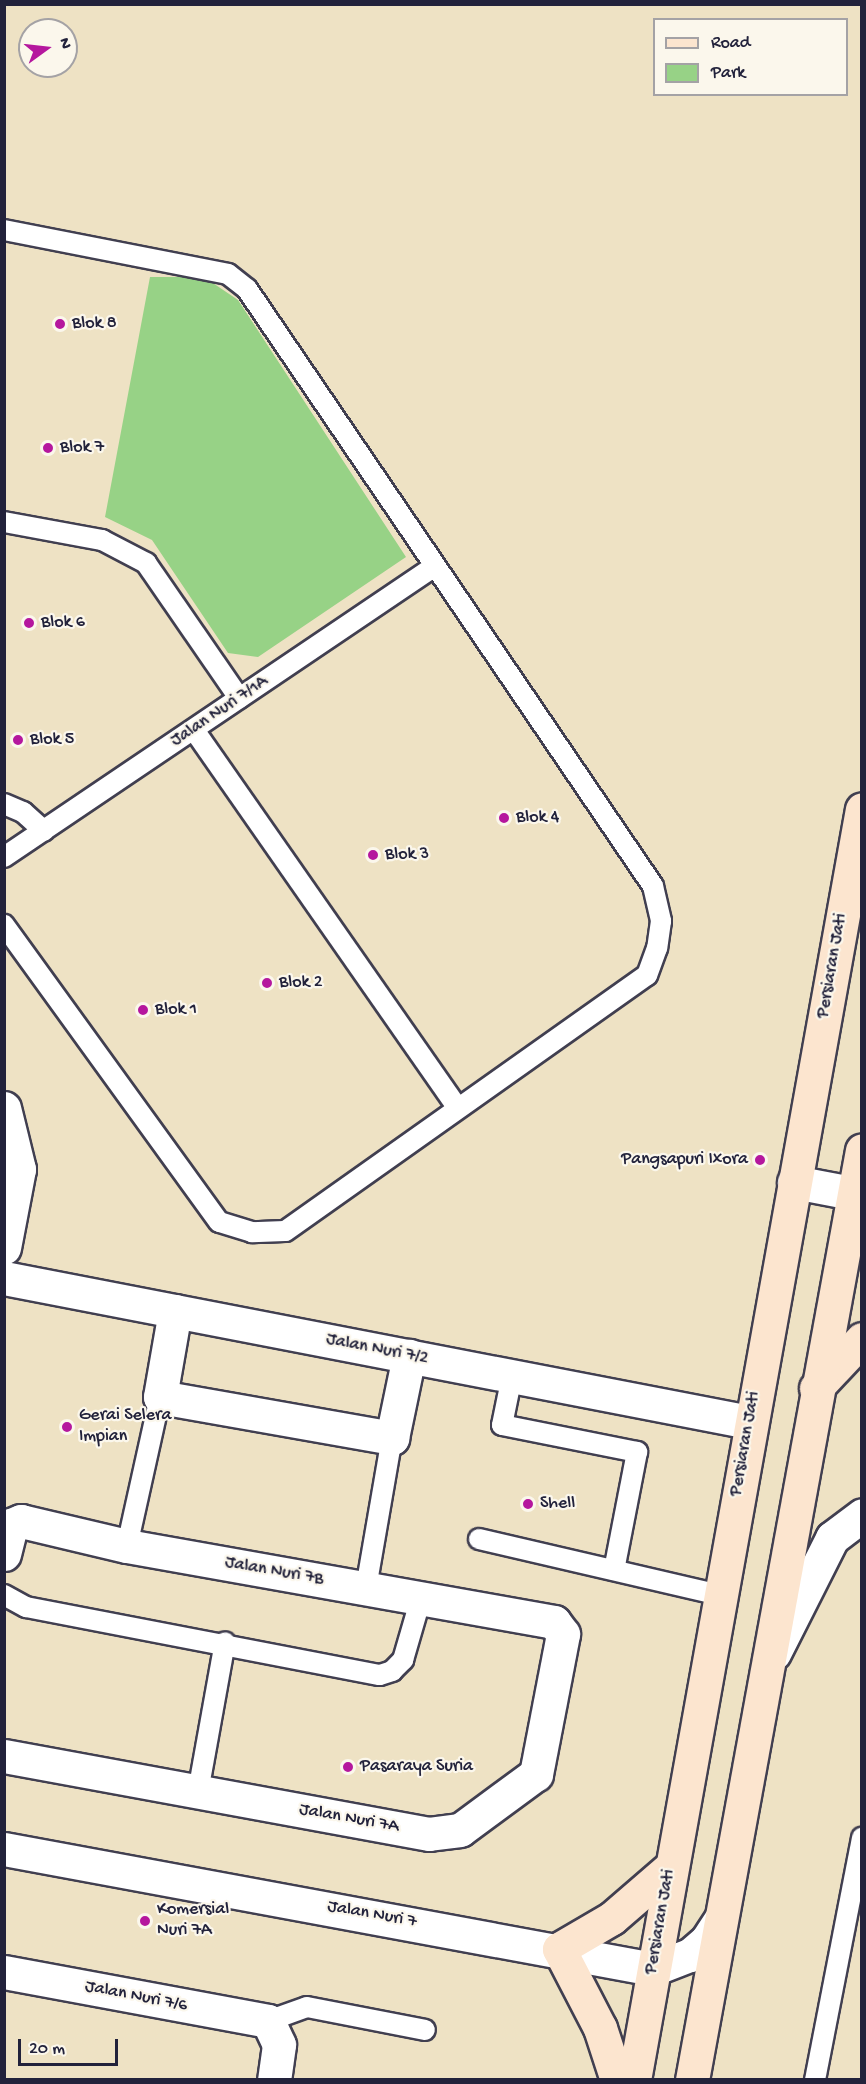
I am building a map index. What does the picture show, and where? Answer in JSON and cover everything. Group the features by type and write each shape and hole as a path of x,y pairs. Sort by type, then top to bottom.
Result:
{"main road":[{"name":"Persiaran Jati","path":"633,2079 861,809"},
{"path":"692,2079 816,1388 858,1195 861,1150"},
{"path":"816,1388 861,1339"},
{"path":"618,2079 600,2028 559,1949 612,1918 671,1868"}],"street":[{"path":"4,1108 19,1169 4,1248"},
{"path":"794,1182 858,1195"},
{"name":"Jalan Nuri 7/2","path":"4,1278 750,1422"},
{"path":"175,1311 160,1397 392,1438 409,1356"},
{"path":"765,1670 832,1538 861,1515"},
{"name":"Jalan Nuri 7B","path":"4,1554 11,1525 21,1521 127,1546 554,1622 563,1634"},
{"name":"Jalan Nuri 7A","path":"4,1756 429,1834 460,1830 536,1774 563,1634"},
{"name":"Jalan Nuri 7","path":"4,1849 559,1949 653,1969"},
{"path":"653,1969 690,1955 707,1940 720,1920"},
{"name":"Jalan Nuri 7/6","path":"4,1972 268,2022"},
{"path":"268,2022 279,2045 274,2079"}],"lane":[{"path":"4,230 228,274 247,289 653,886 661,921 657,948 647,975 285,1231 252,1232 219,1221 4,925"},
{"path":"4,522 102,540 146,563 239,698"},
{"name":"Jalan Nuri 7/1A","path":"4,858 435,566"},
{"path":"194,729 458,1108"},
{"path":"4,804 23,812 44,831"},
{"path":"512,1376 502,1425 637,1452 614,1570"},
{"path":"127,1546 160,1397"},
{"path":"366,1588 392,1438"},
{"path":"479,1539 719,1595"},
{"path":"4,1595 26,1607 225,1642 380,1675 393,1671 403,1660 421,1598"},
{"path":"198,1792 225,1642"},
{"path":"815,2079 852,1939 861,1838"},
{"path":"268,2022 307,2007 425,2030"}],"green space":[{"path":"150,277 204,277 238,300 406,557 258,657 228,653 152,540 105,517"}],"place":[{"name":"Blok 8","path":"60,324"},
{"name":"Blok 7","path":"48,448"},
{"name":"Blok 6","path":"29,623"},
{"name":"Blok 5","path":"18,740"},
{"name":"Blok 4","path":"504,818"},
{"name":"Blok 3","path":"373,855"},
{"name":"Blok 2","path":"267,983"},
{"name":"Blok 1","path":"143,1010"},
{"name":"Pangsapuri Ixora","path":"760,1160"},
{"name":"Gerai Selera Impian","path":"67,1427"},
{"name":"Shell","path":"528,1504"},
{"name":"Pasaraya Suria","path":"348,1767"},
{"name":"Komersial Nuri 7A","path":"145,1921"}]}
